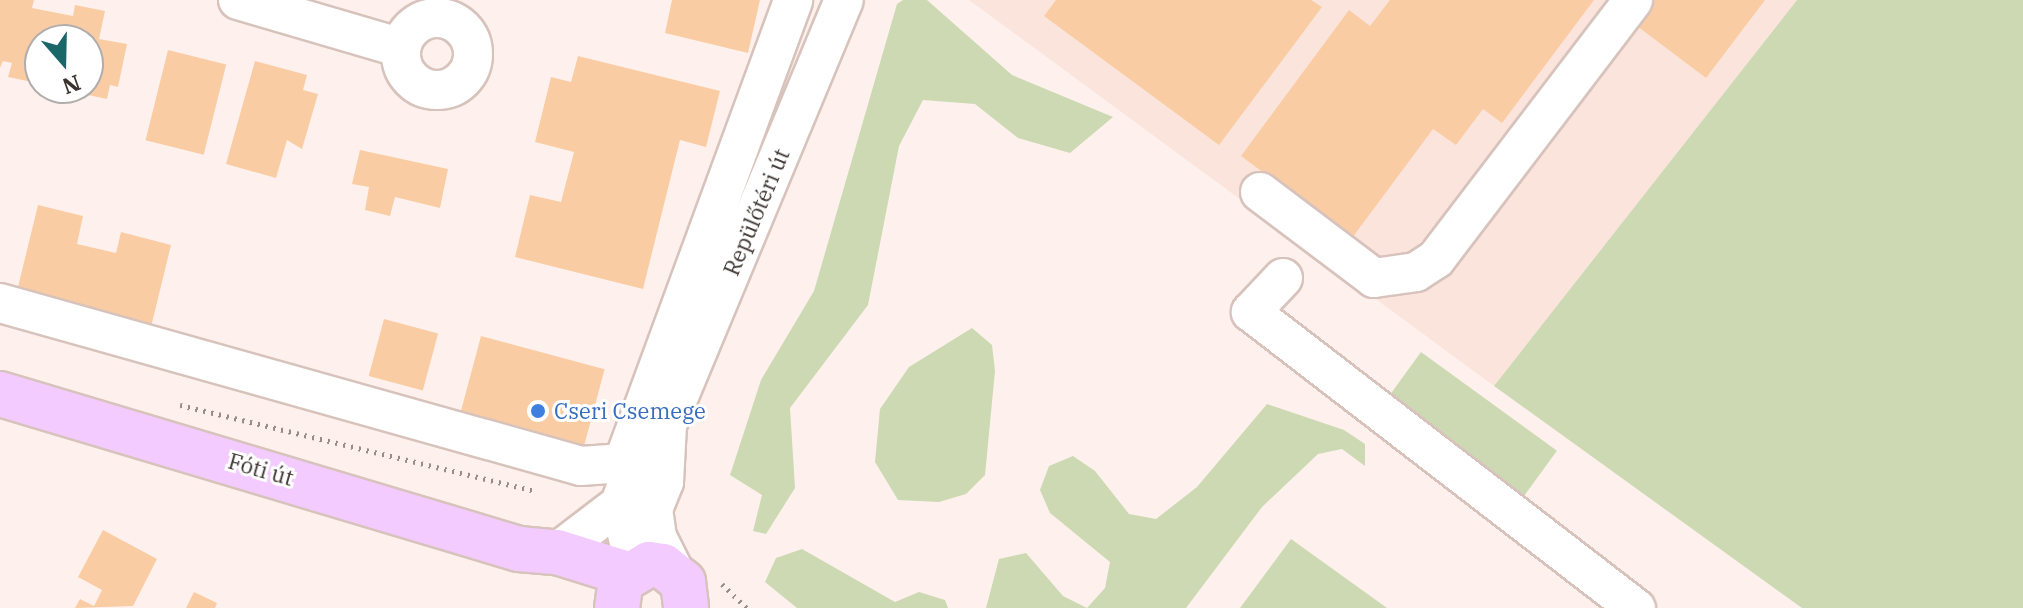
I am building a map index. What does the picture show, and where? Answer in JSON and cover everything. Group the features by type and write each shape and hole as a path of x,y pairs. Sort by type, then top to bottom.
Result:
{"main road":[{"name":"Fóti út","path":"0,394 538,550 654,593"}],"street":[{"path":"238,0 399,47"},
{"path":"0,303 581,466 623,463 793,0"},
{"name":"Repülőtéri út","path":"620,504 633,467 667,425 844,0"},
{"path":"1260,192 1374,278 1416,272 1436,259 1633,0"},
{"path":"1283,278 1251,312 1636,608"},
{"name":"Repülőtéri út","path":"654,593 657,537 653,509 664,482 667,425"},
{"path":"538,550 620,504 654,593"}],"path":[{"path":"166,402 484,480"}],"shaded area":[{"path":"969,0 1797,0 1494,386"}],"green space":[{"path":"903,0 927,0 1012,75 1113,117 1070,153 1018,138 975,104 923,100 899,146 868,305 790,408 795,488 766,534 753,531 762,495 730,475 761,380 814,291 897,4"},
{"path":"1797,0 2023,0 2023,608 1802,608 1494,386"},
{"path":"972,328 992,345 995,371 985,475 966,494 939,502 898,500 875,462 880,409 909,367"},
{"path":"1421,352 1557,451 1518,505 1382,406"},
{"path":"1267,404 1344,430 1365,444 1365,466 1342,449 1318,454 1262,507 1186,608 1087,608 1105,588 1110,562 1050,513 1040,490 1049,466 1073,456 1095,471 1129,514 1156,519 1197,487"},
{"path":"1291,539 1387,608 1240,608"},
{"path":"802,549 895,602 919,592 945,600 948,608 797,608 765,582 776,558"},
{"path":"1026,553 1063,596 1087,608 986,608 999,559"}],"building":[{"path":"0,0 34,0 32,8 73,16 75,5 105,11 102,24 24,24 24,80 8,77 12,63 3,61 0,68"},
{"path":"672,0 760,0 748,53 665,33"},
{"path":"1056,0 1311,0 1322,7 1219,145 1044,16"},
{"path":"1390,0 1594,0 1502,123 1483,109 1456,145 1433,129 1352,238 1241,156 1349,10 1370,26"},
{"path":"1650,0 1765,0 1706,78 1633,23"},
{"path":"104,40 127,44 118,87 110,85 107,99 104,98"},
{"path":"168,50 226,65 204,155 146,140"},
{"path":"578,56 720,91 706,147 680,140 643,289 515,257 530,195 561,202 574,152 535,142 551,77 571,82"},
{"path":"255,61 307,75 303,90 318,94 302,149 287,140 276,178 226,164"},
{"path":"360,150 448,169 440,208 395,197 390,216 365,210 369,187 352,184"},
{"path":"38,205 83,216 77,244 116,253 121,232 171,245 151,327 16,295"},
{"path":"384,319 438,333 423,390 369,376"},
{"path":"481,336 605,369 583,448 460,415"},
{"path":"103,530 157,559 133,606 75,608 80,599 94,606 102,590 78,577"},
{"path":"194,592 217,603 215,608 186,608"}],"place":[{"name":"Cseri Csemege","path":"538,411"}]}
